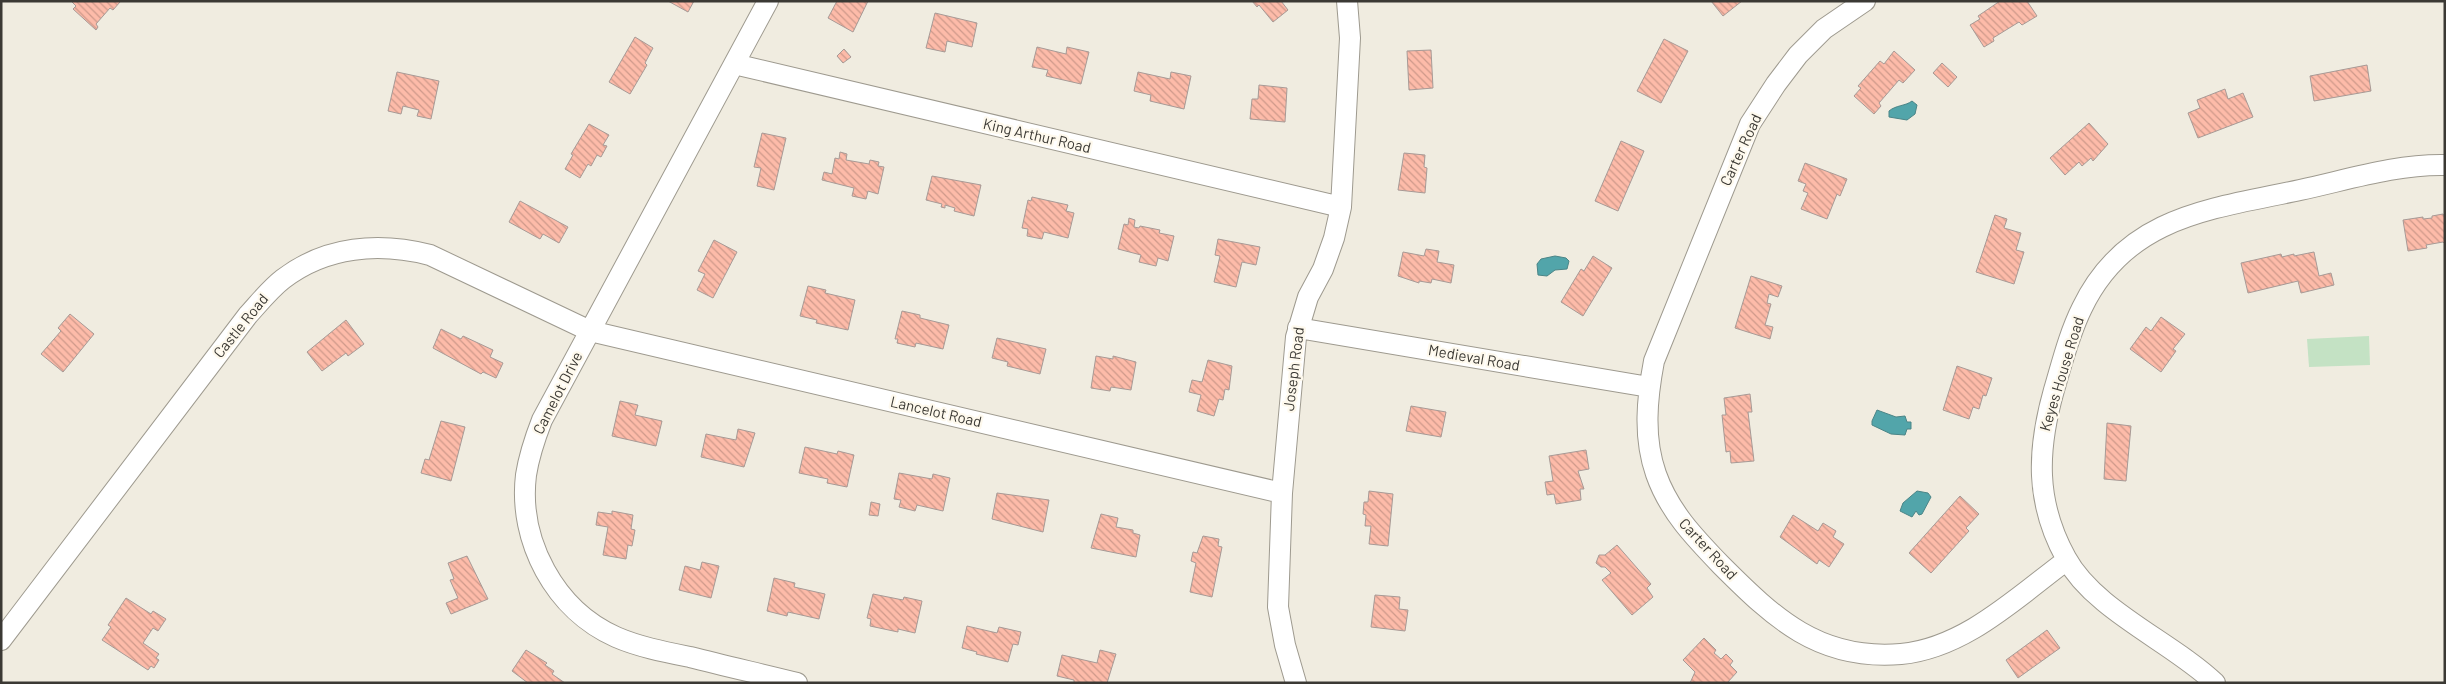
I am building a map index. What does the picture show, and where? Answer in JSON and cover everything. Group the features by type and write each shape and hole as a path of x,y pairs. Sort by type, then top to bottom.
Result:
{"street":[{"name":"Camelot Drive","path":"768,1 542,420 526,475 526,510 532,541 548,577 570,605 584,618 617,637 652,649 797,683"},
{"name":"Joseph Road","path":"1296,683 1285,645 1278,607 1282,493 1292,366 1298,328 1308,297 1323,269 1334,238 1341,207 1350,38 1347,1"},
{"name":"Carter Road","path":"1865,1 1824,29 1798,55 1750,124 1685,280 1654,361 1649,387 1648,427 1650,450 1656,473 1678,518 1763,607 1787,626 1814,640 1840,648 1870,653 1901,654 1936,646 1968,632 2067,560"},
{"name":"King Arthur Road","path":"734,64 1341,207"},
{"name":"Keyes House Road","path":"2215,683 2197,667 2110,605 2079,576 2067,560 2058,541 2046,505 2041,468 2043,432 2074,325 2089,293 2110,264 2122,252 2148,233 2192,213 2398,168 2445,165"},
{"name":"Castle Road","path":"1,640 248,315 283,279 305,265 329,254 353,249 405,248 430,255 590,331"},
{"name":"Medieval Road","path":"1298,328 1649,387"},
{"name":"Lancelot Road","path":"590,331 1282,493"}],"green space":[{"path":"2369,336 2370,365 2309,367 2307,339"}],"water":[{"path":"1912,101 1917,105 1915,114 1907,120 1889,117 1889,111"},
{"path":"1555,256 1566,258 1569,261 1567,269 1555,270 1547,276 1538,275 1537,264 1541,259"},
{"path":"1877,410 1896,417 1905,416 1907,422 1911,422 1911,429 1907,429 1905,435 1891,434 1872,425"},
{"path":"1917,491 1928,493 1931,497 1922,514 1919,515 1916,511 1912,517 1900,511 1903,503"}],"building":[{"path":"71,1 120,2 113,10 110,8 96,24 98,27 96,30 73,9 76,6"},
{"path":"668,1 694,1 688,12"},
{"path":"837,1 868,1 853,32 828,18"},
{"path":"1252,1 1281,1 1288,10 1273,22 1259,5 1257,7"},
{"path":"1711,1 1742,1 1723,16"},
{"path":"2000,1 2027,1 2037,16 2022,25 2019,22 1993,38 1994,41 1984,47 1970,25 1980,19 1978,16"},
{"path":"935,13 977,23 972,47 947,41 945,52 926,48"},
{"path":"635,37 653,48 645,63 647,65 630,94 609,82"},
{"path":"1664,39 1688,51 1661,103 1637,91"},
{"path":"1037,47 1066,54 1067,47 1089,52 1081,84 1046,76 1048,70 1032,67"},
{"path":"844,49 851,57 843,63 837,56"},
{"path":"1431,50 1433,88 1409,90 1407,51"},
{"path":"1894,51 1915,70 1903,83 1899,80 1879,103 1881,106 1874,114 1854,96 1861,88 1858,86 1880,61 1884,64"},
{"path":"1942,63 1957,77 1948,87 1933,73"},
{"path":"2367,65 2371,91 2314,101 2310,76"},
{"path":"397,72 439,81 431,119 417,116 419,110 403,106 401,114 388,111"},
{"path":"1138,72 1170,79 1171,72 1191,76 1184,109 1150,101 1151,95 1134,91"},
{"path":"1259,85 1287,88 1285,122 1250,119 1252,99 1258,99"},
{"path":"2225,89 2228,99 2243,93 2253,117 2198,138 2188,113 2200,108 2197,100"},
{"path":"2089,123 2108,144 2093,161 2091,158 2082,166 2079,162 2065,175 2050,158"},
{"path":"589,124 609,135 603,145 607,146 601,157 597,155 591,166 588,164 580,178 565,169 573,155 571,154"},
{"path":"762,133 786,138 774,190 757,186 761,168 754,167"},
{"path":"1621,141 1644,151 1618,211 1595,201"},
{"path":"840,152 847,154 846,160 869,164 870,160 879,162 878,166 884,167 878,194 868,191 866,199 852,196 854,188 822,180 824,172 832,174 835,158 839,159"},
{"path":"1404,153 1425,155 1424,167 1427,168 1425,193 1398,190"},
{"path":"1805,163 1847,179 1840,196 1837,194 1827,219 1801,209 1808,193 1803,191 1806,184 1798,181"},
{"path":"932,176 981,185 974,216 954,211 955,208 945,205 945,208 941,207 942,204 926,200"},
{"path":"1032,197 1068,205 1066,211 1074,213 1068,238 1044,232 1042,239 1027,236 1028,229 1022,228 1028,200 1031,201"},
{"path":"520,201 568,227 559,243 543,234 540,239 509,222"},
{"path":"2443,214 2445,217 2445,244 2443,242 2426,245 2427,248 2408,251 2403,220 2423,217 2423,219 2432,218 2432,216"},
{"path":"1995,215 2007,219 2004,228 2021,233 2016,250 2024,252 2014,284 1976,272"},
{"path":"1129,218 1135,220 1134,227 1139,228 1140,226 1160,230 1159,233 1174,236 1168,261 1158,258 1156,266 1139,262 1141,255 1118,249 1124,224 1128,225"},
{"path":"1218,239 1260,247 1256,265 1242,262 1236,287 1214,282 1220,256 1215,255"},
{"path":"714,240 737,252 713,298 697,290 705,274 698,271"},
{"path":"1426,249 1439,251 1437,262 1454,265 1451,283 1432,279 1431,283 1419,281 1419,283 1398,276 1403,252 1424,256"},
{"path":"2314,252 2319,276 2331,273 2334,285 2301,293 2298,281 2248,293 2241,263 2281,254 2282,257"},
{"path":"1593,256 1612,268 1583,316 1561,302 1581,269 1584,271"},
{"path":"1751,276 1782,286 1778,297 1769,294 1767,303 1771,304 1765,325 1773,327 1770,339 1735,328"},
{"path":"808,286 826,290 825,293 855,300 848,330 816,323 817,320 800,316"},
{"path":"902,311 920,315 920,318 949,325 943,349 916,343 915,347 897,343 898,339 895,339"},
{"path":"70,314 94,334 63,372 41,354 61,331 58,328"},
{"path":"2161,317 2185,334 2173,349 2176,351 2161,372 2130,349 2146,327 2151,331"},
{"path":"346,320 364,344 348,356 346,353 322,371 307,352"},
{"path":"441,329 461,339 463,336 493,350 490,357 503,363 496,378 483,372 481,374 433,348"},
{"path":"997,338 1046,349 1040,374 1007,366 1008,362 992,358"},
{"path":"1096,356 1113,359 1113,356 1136,362 1131,390 1111,387 1110,391 1091,388"},
{"path":"1208,360 1232,366 1229,390 1225,389 1223,400 1219,399 1214,416 1197,411 1201,395 1189,392 1192,380 1202,382"},
{"path":"1957,366 1992,378 1986,396 1983,395 1979,409 1973,407 1969,419 1943,410"},
{"path":"1750,394 1752,412 1748,412 1754,461 1731,463 1730,451 1726,452 1722,415 1726,415 1724,398"},
{"path":"620,401 638,405 635,415 662,421 656,446 612,436"},
{"path":"1411,406 1446,412 1441,437 1406,431"},
{"path":"441,421 465,427 451,481 421,473 425,459 429,460"},
{"path":"2107,423 2131,426 2126,481 2104,479"},
{"path":"738,429 755,433 744,467 701,457 706,434 736,440"},
{"path":"805,447 837,454 838,451 854,455 847,487 827,483 828,479 799,473"},
{"path":"1586,450 1589,469 1578,471 1584,489 1580,489 1581,500 1556,504 1554,494 1547,495 1545,482 1553,481 1549,456"},
{"path":"899,473 932,479 933,474 950,478 943,511 917,505 915,511 899,507 901,500 894,499"},
{"path":"1369,491 1393,494 1388,546 1369,544 1371,526 1365,526 1366,515 1363,514 1364,502 1368,502"},
{"path":"997,493 1049,500 1043,532 992,519"},
{"path":"1960,496 1979,514 1966,528 1969,531 1931,573 1909,553"},
{"path":"871,502 880,504 878,516 869,515"},
{"path":"612,511 633,515 631,529 635,530 632,546 628,545 626,559 603,555 608,527 596,525 598,512 612,514"},
{"path":"1101,514 1118,518 1116,527 1133,530 1133,533 1140,535 1136,557 1091,548"},
{"path":"1793,515 1818,531 1823,523 1836,531 1833,537 1844,544 1829,567 1819,560 1817,564 1780,537"},
{"path":"1203,536 1219,539 1218,546 1222,547 1212,597 1190,592 1196,563 1191,561 1193,552 1197,553"},
{"path":"1617,545 1651,584 1647,588 1653,597 1632,615 1602,580 1611,573 1605,567 1601,567 1596,563 1599,555 1605,555"},
{"path":"467,556 488,599 451,614 446,603 458,598 450,580 454,579 448,563"},
{"path":"702,562 719,566 711,598 679,590 685,566 700,570"},
{"path":"774,578 795,583 794,587 825,594 819,619 788,612 787,616 767,611"},
{"path":"873,594 903,600 904,597 922,601 915,633 898,629 898,632 870,626 871,619 867,618"},
{"path":"1375,595 1400,597 1399,609 1408,610 1405,631 1371,627"},
{"path":"126,598 151,614 153,611 166,619 158,631 153,628 143,643 159,654 156,658 159,660 154,668 151,666 148,670 102,640 111,627 108,625"},
{"path":"967,626 997,633 999,627 1021,632 1018,645 1013,644 1008,662 976,654 977,652 962,648"},
{"path":"2047,630 2060,648 2018,678 2006,660"},
{"path":"1704,638 1716,650 1714,653 1721,659 1726,654 1733,661 1730,665 1737,672 1727,683 1690,683 1695,672 1683,660"},
{"path":"526,650 547,663 545,665 554,671 552,674 565,683 528,683 512,671"},
{"path":"1100,650 1116,654 1107,683 1077,683 1074,680 1057,676 1062,655 1097,663"}]}
